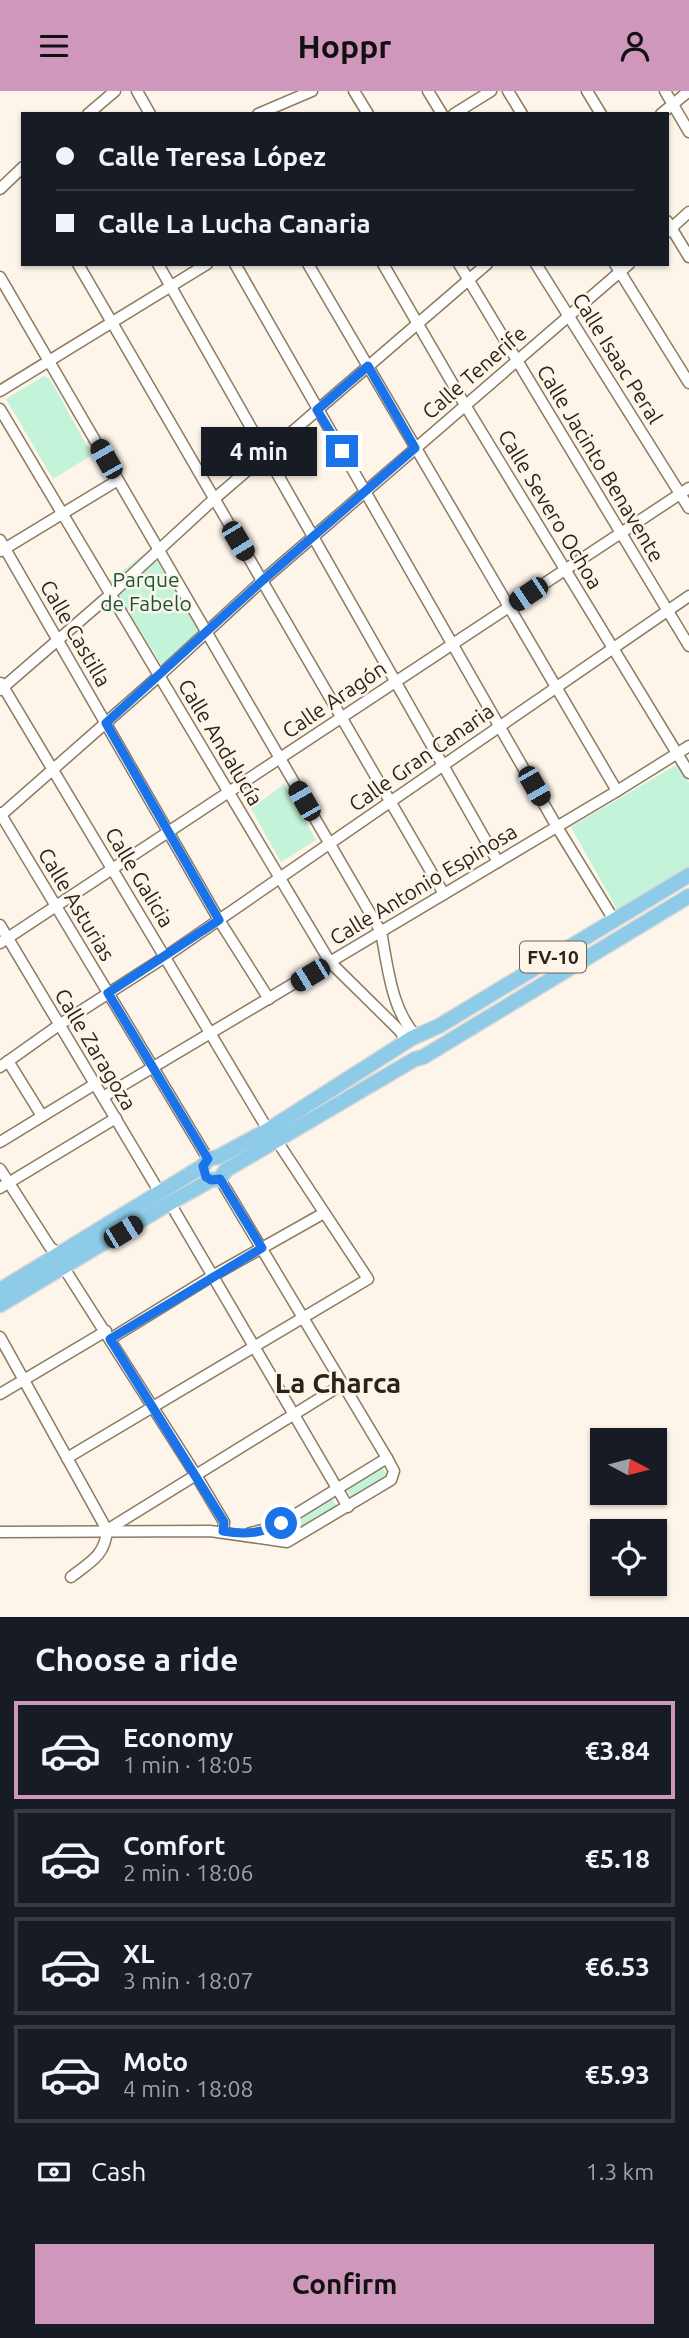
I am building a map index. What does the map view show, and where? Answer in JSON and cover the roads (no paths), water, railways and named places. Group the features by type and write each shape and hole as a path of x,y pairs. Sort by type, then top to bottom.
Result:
{"main road":[{"name":"FV-10","path":"0,1290 51,1258 165,1198 219,1176 273,1135 412,1040 689,876"},
{"name":"FV-10","path":"0,1305 70,1265 165,1198 210,1161 273,1135 421,1055 689,896"},
{"path":"412,1040 406,1051 410,1056 421,1055"},
{"path":"210,1161 226,1165 219,1176 206,1177 210,1161"}],"street":[{"path":"90,112 115,91"},
{"path":"137,91 149,112"},
{"path":"263,112 312,91"},
{"path":"354,91 367,112"},
{"path":"428,91 441,112"},
{"path":"457,112 491,91"},
{"path":"508,91 521,112"},
{"path":"587,91 600,112"},
{"path":"665,91 689,132"},
{"path":"664,112 689,91"},
{"path":"287,103 292,112"},
{"path":"0,177 21,169"},
{"path":"0,189 21,170"},
{"path":"669,226 689,212"},
{"path":"669,228 689,257"},
{"path":"79,266 444,894"},
{"path":"159,266 498,862"},
{"path":"0,391 204,266"},
{"path":"236,266 557,827 614,920"},
{"path":"309,266 617,791"},
{"name":"Calle Severo Ochoa","path":"384,266 689,773"},
{"name":"Calle Jacinto Benavente","path":"460,266 689,646"},
{"path":"1,686 111,594 213,500 484,266"},
{"name":"Calle Isaac Peral","path":"537,266 685,491 689,508"},
{"path":"621,267 689,383"},
{"name":"Calle Tenerife","path":"0,815 159,676 262,581 569,316 621,267"},
{"path":"0,277 381,932 398,1006 412,1040"},
{"name":"Calle Andalucía","path":"0,409 330,962 412,1040"},
{"path":"2,547 118,480"},
{"name":"Calle Aragón","path":"4,941 685,491"},
{"name":"Calle Castilla","path":"2,547 219,920 269,999"},
{"name":"Calle Gran Canaria","path":"4,1064 165,957 689,596"},
{"name":"Calle Galicia","path":"1,686 273,1135 368,1279 303,1317"},
{"name":"Calle Antonio Espinosa","path":"103,1097 617,791 689,745"},
{"name":"Calle Asturias","path":"0,815 210,1161"},
{"name":"Calle Zaragoza","path":"0,925 4,941 214,1275 348,1507"},
{"path":"4,1064 43,1117"},
{"path":"0,1142 95,1084"},
{"path":"4,1185 116,1118"},
{"path":"0,1169 4,1185 50,1247 51,1258 70,1265 108,1335 224,1522 223,1531"},
{"path":"1,1530 223,1531 292,1541 391,1480 394,1471 387,1458 219,1176"},
{"path":"0,1394 324,1213"},
{"path":"67,1458 303,1317"},
{"path":"0,1337 107,1530 106,1545 100,1555 71,1577"},
{"path":"107,1530 343,1384"},
{"path":"240,1534 275,1527 387,1458"}],"district":[{"name":"La Charca","path":"338,1382"}],"park label":[{"name":"Parque de Fabelo","path":"146,591"}]}
